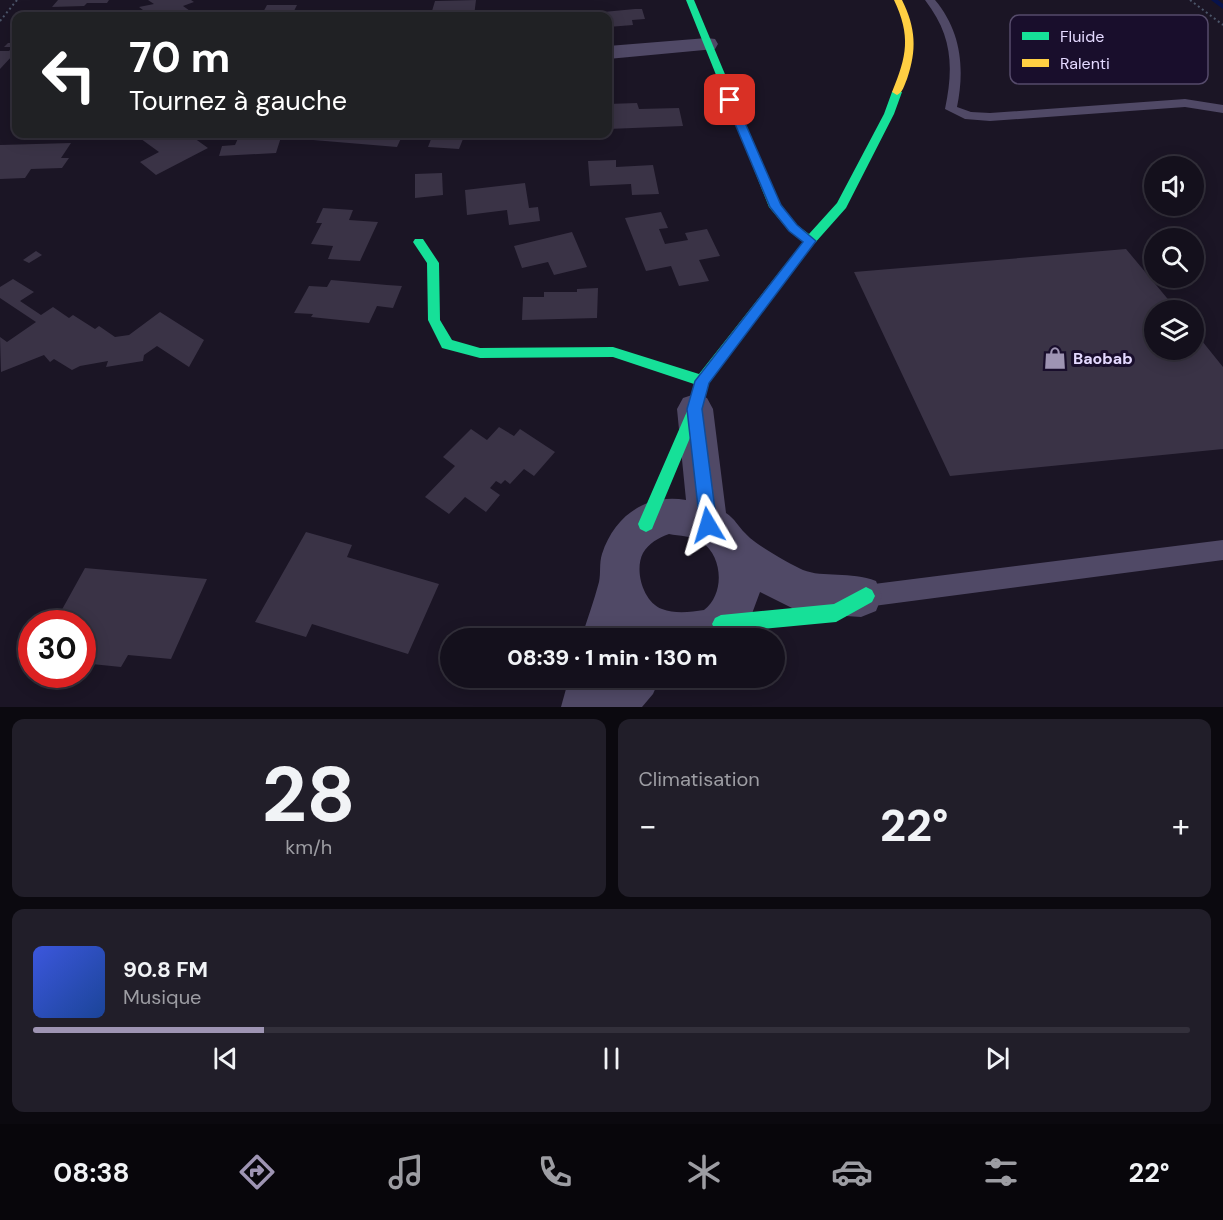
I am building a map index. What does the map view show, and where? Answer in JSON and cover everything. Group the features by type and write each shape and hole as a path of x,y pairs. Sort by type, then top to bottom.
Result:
{"street":[{"path":"690,0 776,207 793,228 810,241"},
{"path":"646,524 698,395 810,241 842,205 889,114 908,65 912,35 909,20 898,0"},
{"path":"612,52 707,44"},
{"path":"419,242 433,263 434,320 447,344 480,353 614,352 698,395"},
{"path":"698,395 721,537 739,582 736,603 708,628"},
{"path":"606,628 620,579 621,553 633,534 646,524 669,516 690,518 721,537 767,573 802,592 866,596"},
{"path":"620,579 628,607 646,624 656,628"},
{"path":"731,628 836,613 866,596"},
{"path":"584,707 589,688"},
{"path":"612,707 628,688"}],"lane":[{"path":"930,0 937,7 951,34 956,64 951,109 960,113 990,117 1185,103 1223,109"},
{"path":"866,596 1223,550"}],"path":[{"path":"0,21 17,0"},
{"path":"1190,0 1223,25"}],"building":[{"path":"58,0 109,0 107,3 87,3 84,6 52,7"},
{"path":"148,0 191,0 194,2 183,6 192,12 146,12 139,7 154,4"},
{"path":"476,0 474,12 373,12 432,11 435,1"},
{"path":"267,5 297,5 294,12 263,12"},
{"path":"642,9 645,19 632,20 633,25 612,27 612,12 603,12"},
{"path":"210,11 234,11 233,12"},
{"path":"8,43 12,43 12,47 4,47"},
{"path":"12,48 12,56 0,69 0,51 9,51"},
{"path":"637,103 639,109 679,108 683,126 612,129 612,104"},
{"path":"140,138 194,138 208,148 156,175 140,162 159,152"},
{"path":"238,138 281,138 276,153 219,156 222,146 235,145"},
{"path":"315,138 401,138 397,147 313,140"},
{"path":"431,138 463,138 459,149 428,147"},
{"path":"71,143 61,158 69,158 62,168 31,169 25,178 0,179 0,145"},
{"path":"616,160 616,167 653,165 659,194 632,195 631,184 590,186 588,161"},
{"path":"442,173 443,195 415,198 415,174"},
{"path":"525,183 529,208 538,207 540,221 509,225 507,210 467,215 465,190"},
{"path":"323,208 353,210 349,220 378,222 360,261 328,259 333,246 311,244 322,223 316,223"},
{"path":"661,212 668,228 659,229 665,244 688,240 685,233 707,229 720,256 699,260 709,281 679,286 671,266 646,271 625,218"},
{"path":"572,232 587,267 554,275 548,262 522,268 514,246"},
{"name":"Baobab","path":"1126,249 1144,271 1144,288 1159,288 1169,300 1144,300 1144,360 1204,360 1204,343 1223,367 1223,449 950,476 854,272"},
{"path":"36,251 42,255 29,263 23,260"},
{"path":"13,279 34,292 20,301 41,315 53,307 69,318 73,315 95,329 99,326 115,337 129,335 160,312 204,340 189,367 157,346 144,355 143,361 106,367 108,361 80,366 72,370 54,359 50,362 44,355 1,372 0,337 7,342 36,322 0,298 0,287"},
{"path":"331,280 402,286 393,308 377,306 369,323 294,313 309,286 327,287"},
{"path":"598,288 597,318 522,320 523,297 544,297 544,292 577,292 577,289"},
{"path":"499,427 514,436 520,429 555,452 534,476 524,469 510,484 505,480 501,484 496,481 490,488 500,495 486,512 465,497 449,514 425,497 455,466 443,457 471,429 487,440"},
{"path":"306,532 352,545 347,557 439,584 408,654 312,624 306,637 255,622"},
{"path":"85,568 207,579 171,659 128,655 121,667 96,664 96,610 62,610"}],"waterway":[{"path":"1214,0 1223,7"}],"traffic: fast":[{"path":"690,0 775,207 793,228 810,241"},
{"path":"646,524 695,409 702,381 810,241 842,205 889,114 897,92"},
{"path":"419,242 433,263 434,320 447,344 480,353 613,352 702,381"},
{"path":"721,624 836,613 866,596"}],"traffic: slow":[{"path":"897,92 911,46 908,25 898,0"}],"place":[{"name":"Baobab","path":"1055,358"}],"route":[{"path":"708,525 695,409 702,381 810,241 793,228 776,207 730,100"}]}
